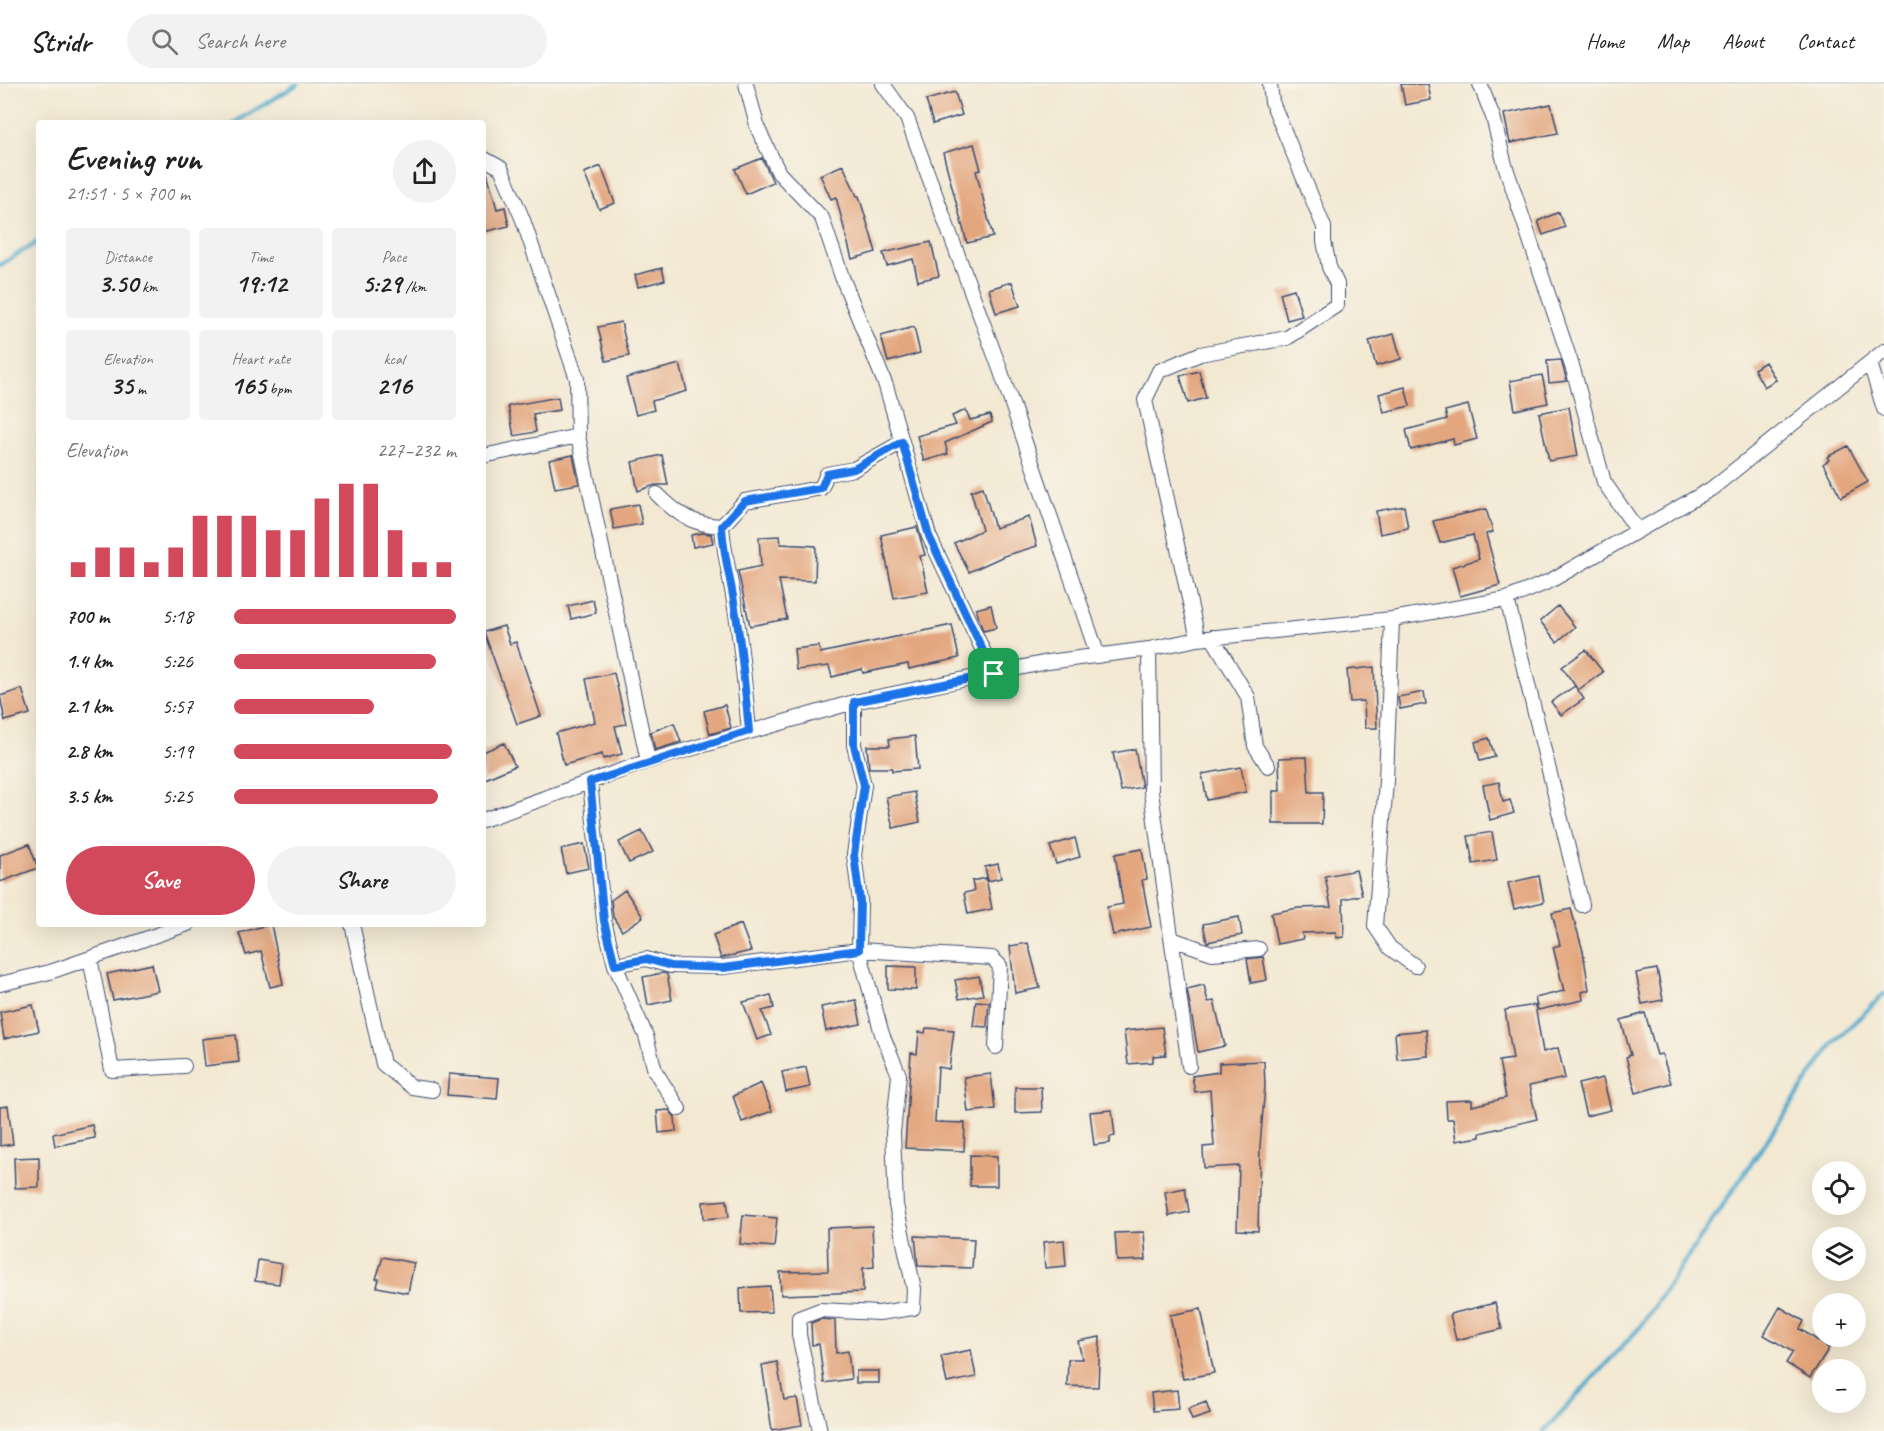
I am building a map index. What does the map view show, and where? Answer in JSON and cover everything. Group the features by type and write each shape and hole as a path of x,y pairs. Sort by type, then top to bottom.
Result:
{"street":[{"path":"746,84 758,129 779,173 822,218 842,277 886,386 929,536 994,674"},
{"path":"883,84 907,118 999,369 1098,656"},
{"path":"1268,766 1255,746 1248,698 1204,638 1145,400 1159,371 1200,354 1287,338 1337,305 1337,284 1329,267 1324,227 1272,102 1270,84"},
{"path":"1480,84 1493,117 1505,165 1573,369 1604,482 1638,531"},
{"path":"486,160 501,168 523,220 577,379 578,436 648,762"},
{"path":"486,819 648,762 854,702 994,674 1204,638 1392,619 1507,599 1550,581 1711,489 1884,351"},
{"path":"1870,363 1884,409"},
{"path":"486,455 578,436"},
{"path":"749,731 738,628 730,573 723,551 722,526 745,501 821,488 827,474 854,469 902,442"},
{"path":"657,494 677,515 708,526 722,526"},
{"path":"1507,599 1582,905"},
{"path":"1392,619 1386,781 1375,926 1390,948 1416,966"},
{"path":"1149,649 1151,792 1189,1066"},
{"path":"820,1431 799,1335 799,1318 820,1310 879,1313 913,1308 914,1289 896,1205 893,1133 899,1076 882,1034 859,950 860,901 854,855 864,785 854,745 854,702"},
{"path":"590,782 604,921 615,965 646,1036 656,1071 679,1109"},
{"path":"0,984 50,972 179,927"},
{"path":"353,927 383,1064 412,1087 432,1090"},
{"path":"1172,939 1212,953 1259,949"},
{"path":"615,965 646,959 671,966 723,968 859,950 992,958 1000,966 996,1047"},
{"path":"90,958 112,1070 184,1066"}],"building":[{"path":"1401,84 1428,84 1431,100 1405,105"},
{"path":"955,92 962,115 933,124 926,100"},
{"path":"1551,104 1558,133 1510,143 1504,114"},
{"path":"974,144 981,170 976,171 993,237 967,243 943,153"},
{"path":"762,158 773,182 746,194 735,169"},
{"path":"843,165 859,196 876,252 852,259 836,197 831,199 820,175"},
{"path":"601,166 615,203 599,209 584,173"},
{"path":"486,173 497,209 505,207 509,226 486,231"},
{"path":"1559,212 1565,227 1543,235 1538,221"},
{"path":"931,242 939,276 918,281 913,259 887,266 883,253"},
{"path":"662,268 665,280 638,287 635,275"},
{"path":"1012,282 1020,306 996,313 989,289"},
{"path":"1294,289 1302,316 1287,320 1280,293"},
{"path":"621,322 629,356 606,361 598,327"},
{"path":"914,327 920,353 888,362 881,336"},
{"path":"1394,334 1401,359 1376,366 1369,341"},
{"path":"1561,360 1567,381 1549,383 1547,361"},
{"path":"1765,362 1776,380 1764,387 1754,369"},
{"path":"680,364 687,391 652,401 654,410 636,415 626,378"},
{"path":"1199,371 1206,398 1188,403 1180,376"},
{"path":"1542,375 1548,403 1515,410 1510,381"},
{"path":"1405,387 1410,406 1384,412 1379,394"},
{"path":"558,397 560,410 533,414 536,432 514,436 508,406"},
{"path":"1468,405 1477,439 1454,445 1453,439 1411,450 1406,430 1447,419 1445,411"},
{"path":"1569,407 1578,456 1549,461 1539,413"},
{"path":"966,410 970,420 990,415 992,422 945,443 948,454 924,461 917,436 956,425 952,416"},
{"path":"1848,446 1868,482 1841,497 1823,464 1829,460 1827,457"},
{"path":"573,455 579,484 555,488 549,460"},
{"path":"662,455 668,485 655,485 638,491 632,462"},
{"path":"983,487 995,528 1029,517 1037,546 1004,556 969,572 954,543 982,530 971,491"},
{"path":"638,504 642,524 614,529 610,509"},
{"path":"1404,506 1408,528 1380,534 1376,511"},
{"path":"1486,509 1493,532 1486,534 1500,585 1460,596 1452,567 1479,559 1473,535 1440,543 1433,521"},
{"path":"917,527 925,555 920,556 928,592 894,598 881,535"},
{"path":"711,534 713,543 693,547 691,535"},
{"path":"780,536 781,544 816,546 815,581 779,580 787,619 750,626 738,571 761,566 759,537"},
{"path":"593,600 596,613 571,619 568,606"},
{"path":"991,605 996,628 983,631 976,609"},
{"path":"1558,606 1575,627 1557,642 1540,621"},
{"path":"952,625 959,658 909,669 908,664 863,673 862,669 832,677 829,666 796,670 794,649 819,646 820,653"},
{"path":"504,626 510,644 516,642 541,716 517,724 486,638 486,631"},
{"path":"1586,650 1603,672 1578,690 1562,667"},
{"path":"1374,667 1377,728 1365,728 1364,701 1350,702 1347,670"},
{"path":"614,673 626,724 615,726 622,754 603,759 602,754 564,765 556,733 595,722 586,679"},
{"path":"1575,686 1584,699 1561,715 1551,702"},
{"path":"22,689 30,714 5,721 0,696"},
{"path":"1424,692 1426,704 1400,709 1398,697"},
{"path":"725,705 731,728 710,734 704,711"},
{"path":"674,723 681,742 655,750 651,732"},
{"path":"915,736 918,769 892,771 892,768 869,768 867,746 890,746 889,739"},
{"path":"1489,738 1495,757 1480,761 1475,742"},
{"path":"504,743 515,766 486,779 486,751"},
{"path":"1135,749 1142,787 1121,791 1113,753"},
{"path":"1307,757 1309,792 1323,792 1322,824 1273,824 1273,791 1280,791 1279,758"},
{"path":"1241,767 1246,792 1207,800 1202,774"},
{"path":"1499,782 1503,802 1510,800 1514,813 1490,820 1483,785"},
{"path":"914,792 920,822 893,828 886,797"},
{"path":"642,831 653,852 629,863 619,842"},
{"path":"1492,832 1497,860 1473,864 1468,836"},
{"path":"1075,838 1080,857 1056,864 1050,846"},
{"path":"29,844 36,869 0,882 0,855"},
{"path":"584,844 589,868 566,873 561,849"},
{"path":"1142,849 1147,879 1142,880 1151,927 1113,935 1107,907 1123,904 1115,854"},
{"path":"998,864 1001,878 988,881 985,867"},
{"path":"1356,870 1362,895 1343,899 1344,937 1337,938 1336,932 1302,933 1303,939 1277,944 1271,913 1298,908 1331,907 1325,876"},
{"path":"1539,876 1544,902 1514,909 1508,883"},
{"path":"986,878 992,909 968,914 964,893 974,891 972,881"},
{"path":"625,890 643,917 622,931 613,917 611,900"},
{"path":"1571,909 1583,951 1589,990 1582,992 1583,1000 1538,1010 1535,998 1564,991 1553,947 1560,945 1552,913"},
{"path":"1239,917 1242,935 1207,942 1203,924"},
{"path":"741,924 751,951 721,958 713,935"},
{"path":"260,927 272,927 283,984 270,987 261,951 246,955 239,933"},
{"path":"1028,943 1040,988 1015,993 1010,946"},
{"path":"1263,957 1267,980 1251,983 1247,959"},
{"path":"152,964 158,991 113,1000 107,974"},
{"path":"888,966 916,967 916,990 888,989"},
{"path":"1657,969 1663,1000 1642,1004 1636,973"},
{"path":"667,974 672,1000 648,1005 643,977"},
{"path":"979,976 983,995 959,999 955,980"},
{"path":"1204,985 1208,1002 1214,1001 1225,1046 1198,1052 1187,989"},
{"path":"771,995 774,1008 762,1011 771,1035 757,1040 743,1002"},
{"path":"856,1000 861,1024 826,1031 821,1007"},
{"path":"976,1001 989,1002 987,1027 973,1026"},
{"path":"33,1005 39,1031 4,1039 0,1012"},
{"path":"1535,1005 1543,1052 1558,1048 1565,1078 1529,1086 1537,1119 1480,1133 1480,1137 1456,1141 1453,1119 1447,1119 1446,1101 1472,1100 1472,1106 1506,1098 1499,1061 1513,1059 1505,1010"},
{"path":"1645,1013 1657,1055 1662,1054 1671,1083 1636,1093 1626,1057 1631,1055 1621,1020"},
{"path":"1162,1027 1166,1055 1153,1056 1153,1062 1128,1064 1124,1031"},
{"path":"926,1028 954,1030 949,1069 938,1067 935,1122 965,1123 964,1151 905,1148 911,1053 917,1054 919,1032 925,1033"},
{"path":"1426,1030 1428,1056 1397,1059 1395,1033"},
{"path":"236,1035 239,1062 205,1066 202,1039"},
{"path":"1264,1061 1265,1086 1260,1146 1258,1231 1237,1230 1239,1166 1204,1168 1203,1147 1214,1146 1210,1090 1195,1092 1192,1076 1219,1072 1219,1063"},
{"path":"806,1067 810,1087 786,1092 782,1072"},
{"path":"449,1074 499,1078 497,1099 447,1095"},
{"path":"991,1074 995,1109 968,1112 964,1077"},
{"path":"1603,1078 1611,1110 1586,1116 1578,1084"},
{"path":"761,1083 772,1111 742,1122 733,1096"},
{"path":"1015,1087 1041,1087 1042,1112 1015,1113"},
{"path":"8,1106 13,1144 0,1146 0,1107"},
{"path":"669,1110 675,1117 676,1131 659,1133 657,1111"},
{"path":"1112,1110 1115,1136 1110,1137 1110,1143 1094,1145 1090,1112"},
{"path":"92,1125 95,1138 55,1146 53,1134"},
{"path":"970,1155 997,1156 997,1186 970,1186"},
{"path":"39,1157 39,1187 15,1188 14,1158"},
{"path":"1185,1188 1189,1212 1169,1216 1165,1192"},
{"path":"727,1200 729,1217 704,1219 703,1202"},
{"path":"743,1215 777,1218 774,1247 740,1244"},
{"path":"872,1226 874,1267 863,1268 863,1292 781,1295 780,1272 828,1271 827,1228"},
{"path":"1144,1232 1146,1260 1117,1261 1115,1233"},
{"path":"915,1236 974,1239 972,1268 918,1266"},
{"path":"1064,1240 1066,1266 1045,1268 1043,1242"},
{"path":"383,1257 414,1263 408,1293 377,1287 379,1279 376,1279"},
{"path":"258,1260 282,1264 279,1284 255,1281"},
{"path":"770,1286 772,1312 741,1313 740,1288"},
{"path":"1495,1303 1502,1329 1456,1340 1450,1314"},
{"path":"1780,1307 1804,1321 1800,1329 1812,1337 1812,1347 1829,1348 1822,1359 1812,1359 1810,1378 1786,1363 1793,1352 1764,1335"},
{"path":"1201,1309 1214,1373 1183,1379 1170,1315"},
{"path":"821,1319 835,1320 836,1353 848,1351 851,1379 824,1383 819,1344 812,1345 811,1323"},
{"path":"1100,1337 1098,1387 1067,1386 1068,1359 1082,1359 1078,1341"},
{"path":"971,1350 976,1377 947,1383 941,1356"},
{"path":"777,1362 784,1400 797,1398 802,1425 772,1430 762,1365"},
{"path":"856,1371 879,1371 879,1383 856,1383"},
{"path":"1177,1390 1179,1409 1153,1411 1151,1393"},
{"path":"1206,1402 1210,1414 1192,1420 1188,1409"}],"waterway":[{"path":"239,120 298,84"},
{"path":"0,265 36,243"},
{"path":"1544,1431 1640,1327 1833,1043 1884,994"}],"route":[{"path":"902,442 929,536 994,674 854,702 854,745 864,785 854,855 860,901 859,950 723,968 671,966 646,959 615,965 604,921 590,782 749,731 738,628 730,573 723,551 722,526 745,501 821,488 827,474 854,469 902,442"}]}
